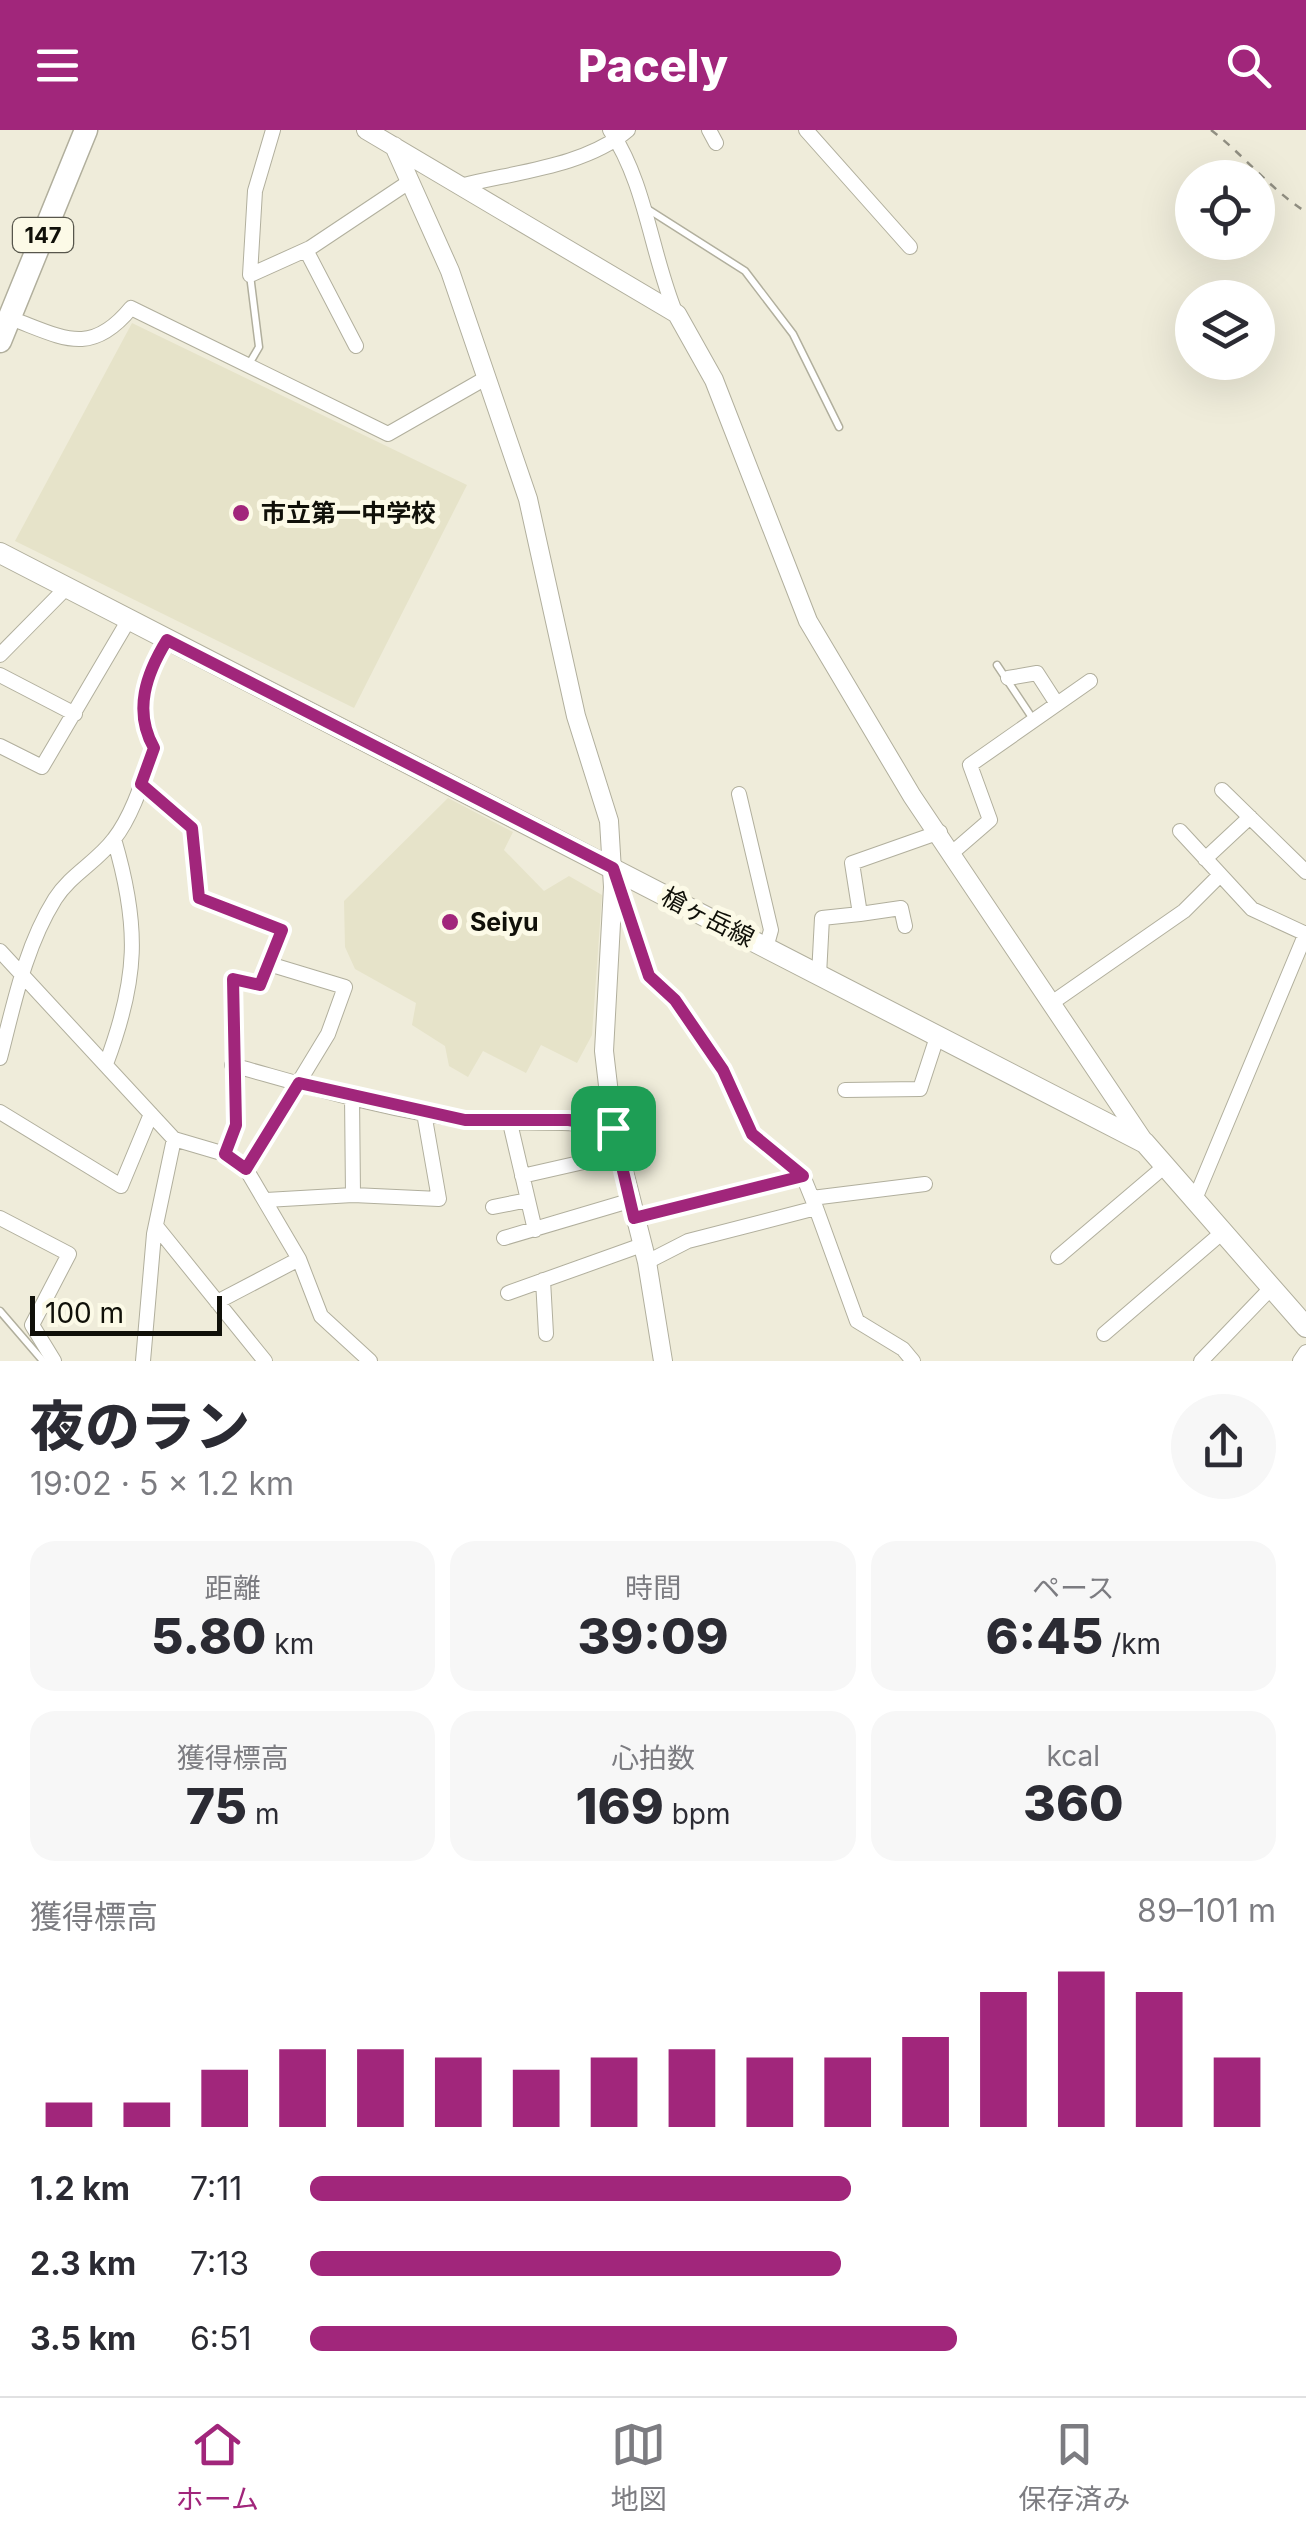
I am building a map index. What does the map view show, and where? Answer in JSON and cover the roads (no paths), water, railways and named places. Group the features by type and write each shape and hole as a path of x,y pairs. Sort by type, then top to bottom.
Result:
{"highway":[{"name":"147","path":"28,254 70,130"},
{"name":"147","path":"0,341 5,310 86,130"}],"main road":[{"name":"槍ヶ岳線","path":"0,553 1145,1143 1306,1326"}],"street":[{"path":"273,130 255,191 250,275 306,250 409,182"},
{"path":"366,130 392,138 677,314"},
{"path":"806,130 910,248"},
{"path":"464,185 572,159 618,133 677,314 714,380 808,622 912,796 940,832 1145,1143"},
{"path":"392,138 450,270 532,515 576,716 609,821 613,868 604,1051 613,1128 644,1253 664,1361"},
{"path":"306,250 356,346"},
{"path":"5,310 64,338 93,341 114,328 131,308 388,434 486,378"},
{"path":"0,654 67,588"},
{"path":"0,746 42,767 128,621"},
{"path":"0,1058 21,973 56,898 76,872 114,840 141,784 154,748 143,730 146,673 167,640"},
{"path":"1008,678 1036,672 1057,704"},
{"path":"0,675 75,714"},
{"path":"953,852 990,820 970,765 1090,681"},
{"path":"141,784 192,828 199,898 282,930 260,985 233,979 236,1125 225,1154"},
{"path":"1222,790 1306,872"},
{"path":"739,794 772,930 766,948"},
{"path":"1206,859 1250,817"},
{"path":"1180,831 1252,909 1306,933 1195,1199"},
{"path":"860,914 852,864 940,832"},
{"path":"106,1064 126,1011 134,968 127,884 114,840"},
{"path":"613,868 649,976 675,1000 723,1070 752,1134 803,1176 856,1320 903,1349 913,1361"},
{"path":"1053,1002 1184,911 1220,875"},
{"path":"819,975 822,918 901,908 905,926"},
{"path":"0,951 174,1139 225,1154 246,1169 299,1258 321,1316 370,1361"},
{"path":"246,1169 328,1034 344,987 269,964"},
{"path":"845,1090 920,1089 937,1036"},
{"path":"232,1064 424,1113 510,1123 569,1120 613,1128"},
{"path":"352,1094 353,1195"},
{"path":"0,1112 121,1186 151,1114"},
{"path":"266,1200 353,1195 439,1199 424,1113"},
{"path":"510,1123 535,1230"},
{"path":"143,1361 156,1226 174,1139"},
{"path":"522,1176 619,1154"},
{"path":"1058,1257 1165,1166"},
{"path":"504,1238 803,1176"},
{"path":"508,1293 814,1203 925,1184"},
{"path":"493,1207 528,1200"},
{"path":"0,1218 69,1254 32,1325 54,1361"},
{"path":"156,1226 265,1361"},
{"path":"1104,1334 1224,1231"},
{"path":"218,1302 299,1258"},
{"path":"543,1280 546,1334"},
{"path":"1200,1361 1273,1286"},
{"path":"1300,1361 1306,1352"}],"lane":[{"path":"641,205 745,271 793,334 839,427"},
{"path":"248,365 259,347 250,275"},
{"path":"996,665 1034,720"},
{"path":"0,1311 44,1361"}],"place":[{"name":"市立第一中学校","path":"241,513"},
{"name":"Seiyu","path":"450,922"}]}
